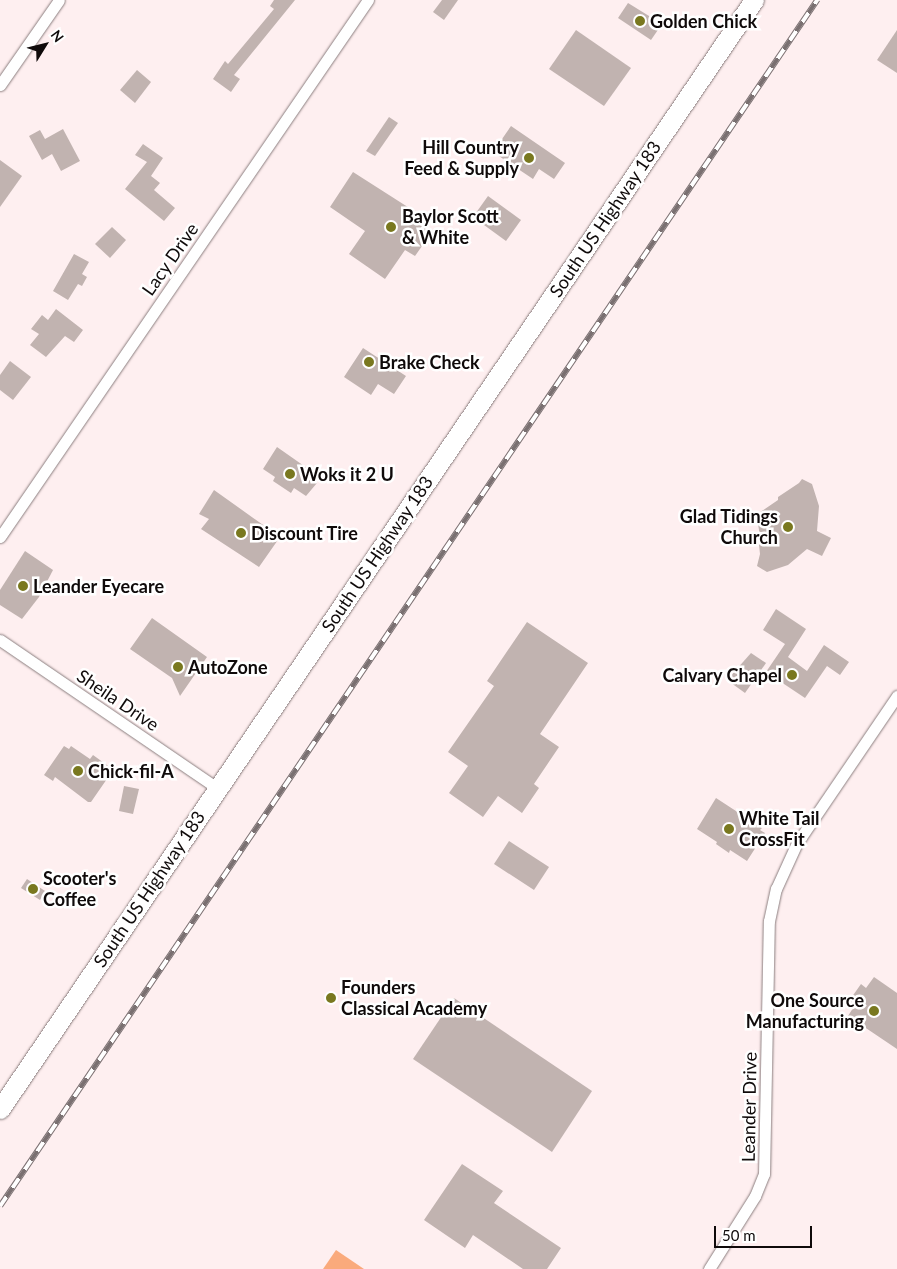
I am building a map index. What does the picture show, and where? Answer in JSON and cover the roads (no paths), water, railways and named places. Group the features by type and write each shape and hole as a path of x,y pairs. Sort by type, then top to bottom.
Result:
{"main road":[{"name":"South US Highway 183","path":"0,1109 754,0"}],"street":[{"path":"0,85 59,0"},
{"name":"Lacy Drive","path":"0,537 368,0"},
{"name":"Sheila Drive","path":"0,640 217,788"},
{"name":"Leander Drive","path":"709,1269 755,1196 764,1174 770,921 776,888 797,843 897,696"}],"railway":[{"path":"0,1206 817,0"}],"place":[{"name":"Golden Chick","path":"640,21"},
{"name":"Hill Country Feed & Supply","path":"529,158"},
{"name":"Baylor Scott & White","path":"391,227"},
{"name":"Brake Check","path":"369,362"},
{"name":"Woks it 2 U","path":"290,474"},
{"name":"Glad Tidings Church","path":"788,527"},
{"name":"Discount Tire","path":"241,533"},
{"name":"Leander Eyecare","path":"23,586"},
{"name":"AutoZone","path":"178,667"},
{"name":"Calvary Chapel","path":"792,675"},
{"name":"Chick-fil-A","path":"78,771"},
{"name":"White Tail CrossFit","path":"729,829"},
{"name":"Scooter's Coffee","path":"33,889"},
{"name":"Founders Classical Academy","path":"331,998"},
{"name":"One Source Manufacturing","path":"874,1011"}]}
